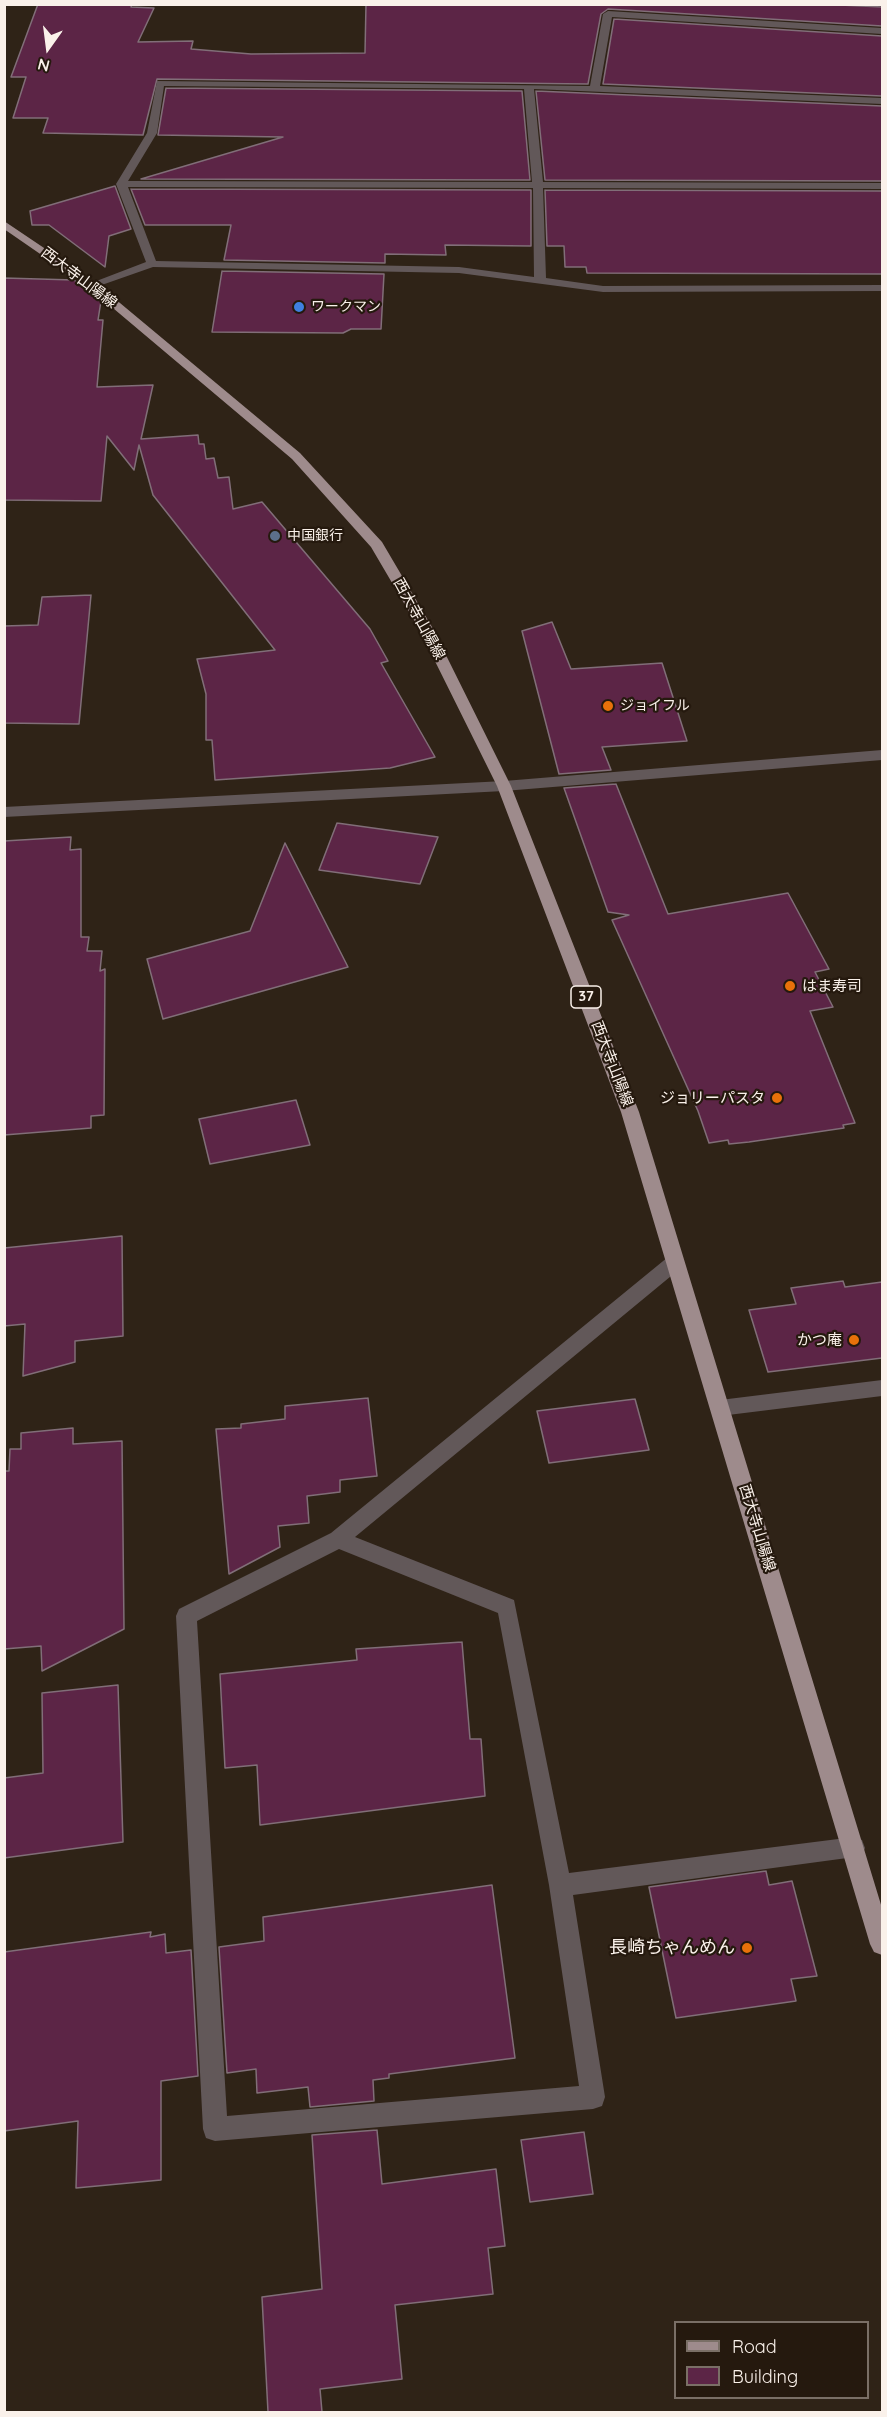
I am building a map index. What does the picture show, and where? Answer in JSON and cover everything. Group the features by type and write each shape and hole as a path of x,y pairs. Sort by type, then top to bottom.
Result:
{"main road":[{"name":"西大寺山陽線","path":"4,224 92,285 296,456 377,545 425,627 504,786 630,1112 882,1944"}],"street":[{"path":"594,89 608,14 882,31"},
{"path":"121,184 152,133 160,83 529,86 882,101"},
{"path":"529,86 538,185 540,280"},
{"path":"121,184 882,186"},
{"path":"121,184 152,264"},
{"path":"92,285 152,264 459,270 603,289 882,288"},
{"path":"4,812 504,786 882,755"},
{"path":"338,1539 507,1607 560,1885 593,2097 215,2129 186,1616 338,1539 675,1263"},
{"path":"720,1408 882,1388"},
{"path":"560,1885 854,1848"}],"building":[{"path":"38,4 132,4 131,7 154,8 138,42 193,41 191,49 251,54 365,53 366,4 840,5 882,7 882,26 608,9 601,14 588,84 157,79 143,135 43,133 48,118 13,118 26,77 11,77"},
{"path":"614,19 882,36 882,96 603,84"},
{"path":"166,88 522,91 530,180 141,179 283,137 158,135"},
{"path":"536,91 882,106 882,181 545,180"},
{"path":"115,186 131,229 109,236 105,267 49,225 32,225 30,211"},
{"path":"131,189 531,190 531,246 445,245 446,255 385,254 385,263 224,260 231,225 145,225"},
{"path":"545,190 882,191 882,274 587,273 586,267 565,267 564,246 547,246"},
{"name":"ワークマン","path":"222,271 384,274 381,329 351,329 343,333 212,332"},
{"path":"4,278 74,280 101,301 98,320 103,320 97,387 153,385 141,439 198,435 199,444 204,444 206,459 214,458 218,478 229,477 233,509 262,502 370,629 388,661 381,663 435,757 390,768 215,780 212,740 206,740 206,694 197,659 275,650 153,495 139,445 134,470 107,436 101,501 4,500"},
{"path":"91,595 79,724 4,723 4,626 38,625 42,597"},
{"path":"552,622 571,669 662,663 687,741 602,747 611,770 559,774 522,631"},
{"path":"616,784 668,914 788,893 829,969 815,972 833,1007 810,1011 855,1123 843,1125 844,1128 749,1142 729,1144 728,1140 709,1143 698,1111 612,920 629,915 608,912 564,788"},
{"path":"337,823 438,837 420,884 319,870"},
{"path":"71,837 70,850 81,849 81,937 89,937 87,951 102,951 100,971 105,969 104,1115 91,1116 91,1128 4,1135 4,841"},
{"path":"285,843 348,967 163,1019 147,959 250,931"},
{"path":"296,1100 310,1145 210,1164 199,1119"},
{"path":"122,1236 123,1336 75,1341 75,1362 23,1376 25,1324 4,1326 4,1248"},
{"path":"843,1281 845,1287 882,1282 882,1358 768,1372 749,1310 796,1304 791,1288"},
{"path":"368,1398 377,1476 340,1480 340,1492 307,1496 309,1523 278,1526 280,1547 229,1574 216,1429 241,1428 241,1424 285,1419 285,1406"},
{"path":"635,1399 649,1450 549,1463 537,1411"},
{"path":"73,1428 73,1444 122,1441 124,1629 42,1671 41,1646 4,1649 4,1471 9,1471 10,1449 21,1449 21,1433"},
{"path":"462,1642 470,1739 481,1739 485,1796 260,1825 257,1765 225,1768 220,1674 357,1660 356,1649"},
{"path":"118,1685 123,1842 4,1858 4,1778 43,1773 42,1693"},
{"path":"766,1871 769,1885 792,1881 817,1976 791,1979 796,2001 676,2018 649,1887"},
{"path":"492,1885 515,2058 389,2074 389,2078 373,2080 374,2101 310,2107 308,2087 257,2093 256,2069 227,2073 219,1947 264,1941 263,1917"},
{"path":"151,1932 150,1937 165,1934 166,1953 191,1950 198,2076 161,2081 161,2180 76,2188 78,2121 4,2131 4,1952"},
{"path":"377,2130 382,2184 496,2169 505,2246 488,2248 493,2294 395,2305 402,2379 320,2389 322,2412 268,2412 262,2297 322,2289 312,2135"},
{"path":"584,2132 593,2194 530,2202 521,2140"}],"place":[{"name":"ワークマン","path":"299,307"},
{"name":"中国銀行","path":"275,536"},
{"name":"ジョイフル","path":"608,706"},
{"name":"はま寿司","path":"790,986"},
{"name":"ジョリーパスタ","path":"777,1098"},
{"name":"かつ庵","path":"854,1340"},
{"name":"長崎ちゃんめん","path":"747,1948"}]}
